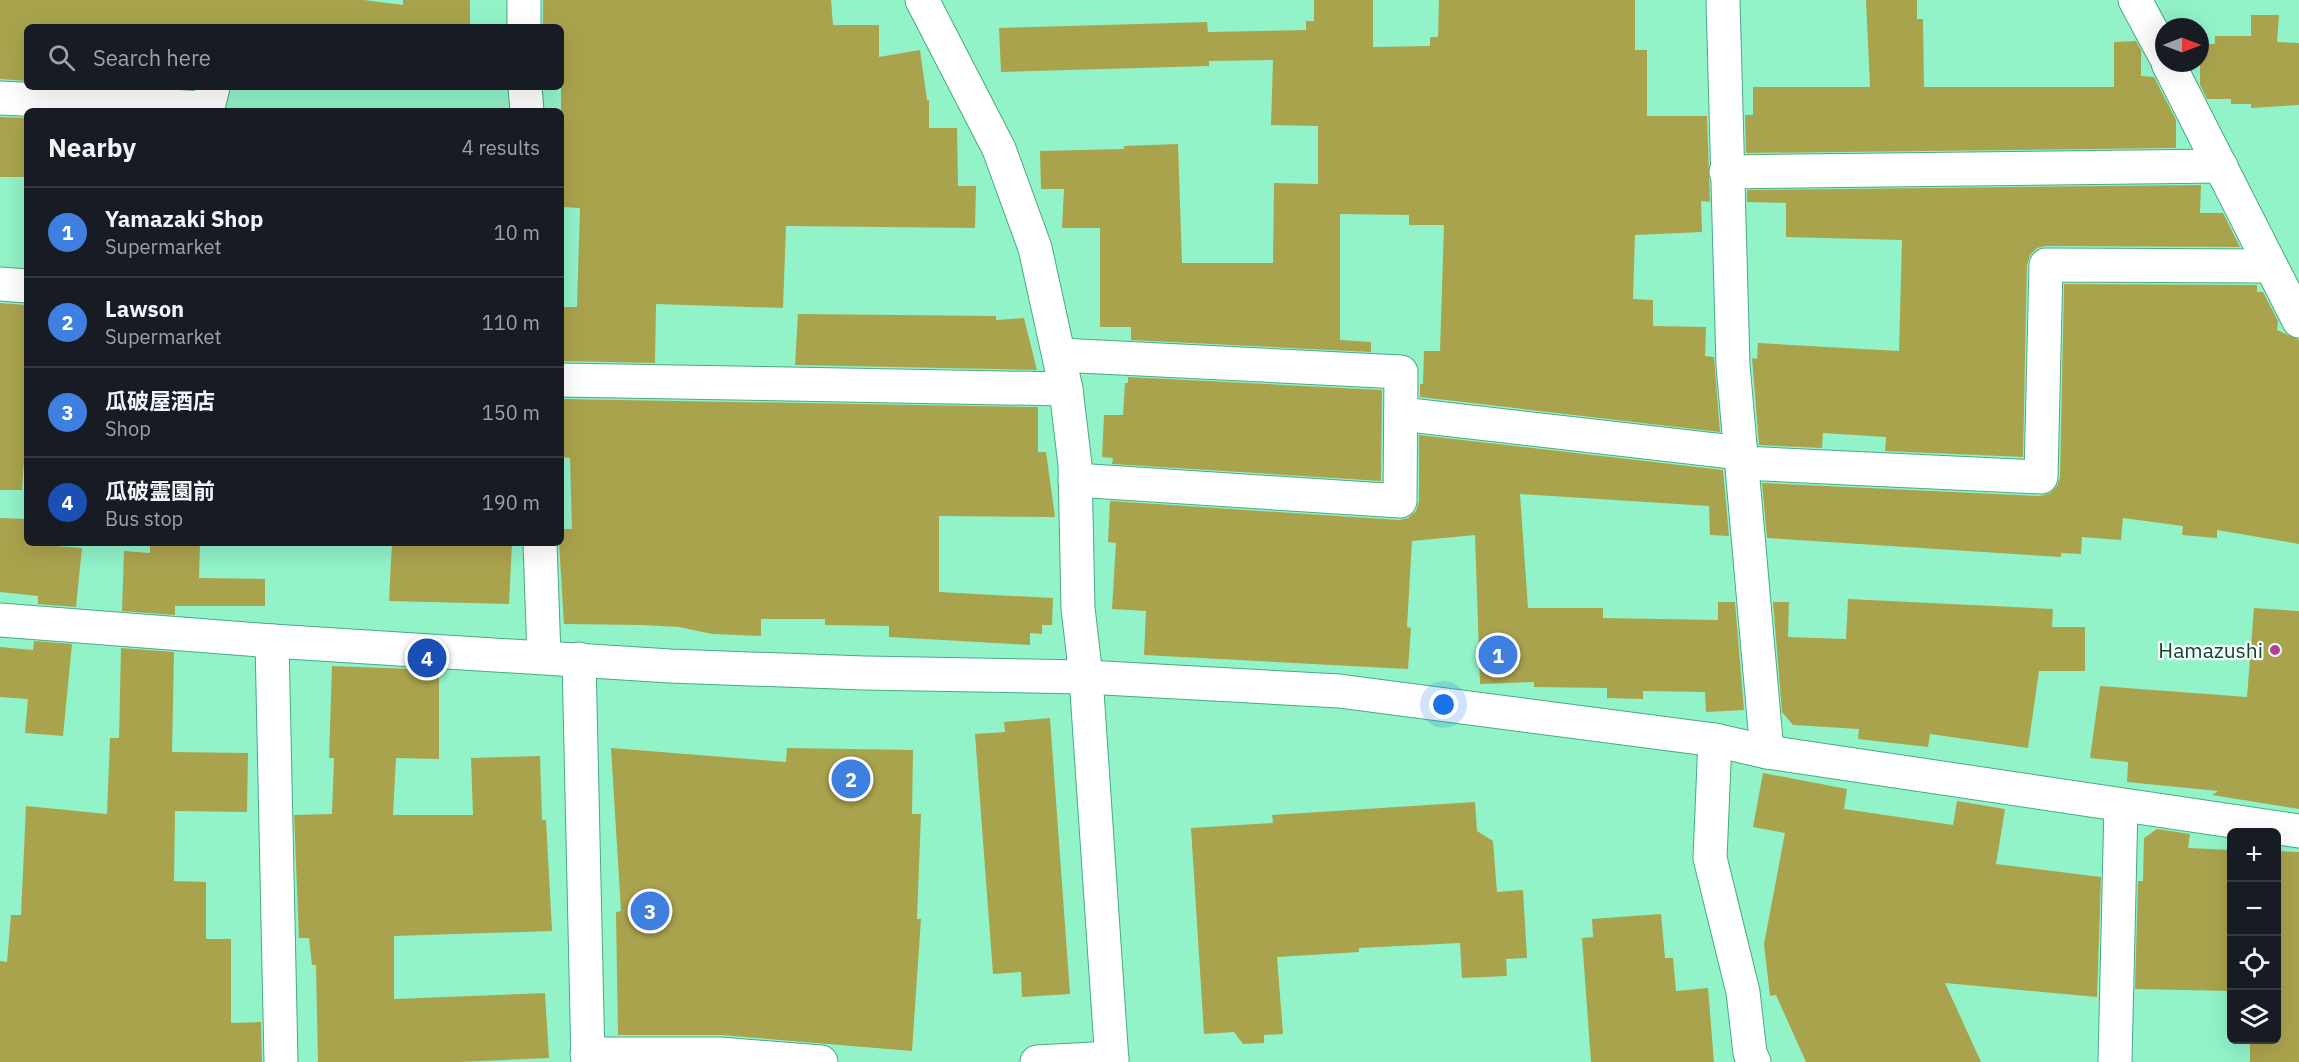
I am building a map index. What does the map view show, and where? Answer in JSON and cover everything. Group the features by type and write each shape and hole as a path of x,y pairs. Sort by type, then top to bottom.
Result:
{"street":[{"path":"524,0 524,24"},
{"path":"922,0 999,149 1035,248 1066,389 1075,480 1077,608 1086,677 1112,1060 1037,1062"},
{"path":"1723,0 1733,365 1767,752"},
{"path":"2135,0 2155,37"},
{"path":"2173,72 2299,321"},
{"path":"0,98 208,108 212,90"},
{"path":"525,90 527,108"},
{"path":"1726,172 2221,166"},
{"path":"1401,414 1742,458 2041,477 2046,265 2271,266"},
{"path":"0,284 24,286"},
{"path":"1059,355 1401,372 1400,501 1075,480"},
{"path":"564,380 1066,389"},
{"path":"540,546 544,656"},
{"path":"0,620 272,641 579,659 864,674 1086,677 1339,691 1715,741 1767,752 2299,831"},
{"path":"272,641 281,1062"},
{"path":"579,659 587,1058 720,1054 821,1062"},
{"path":"1715,741 1710,858 1743,992 1750,1053 1754,1062"},
{"path":"2115,1062 2121,805"}],"building":[{"path":"0,0 364,0 403,5 403,0 470,0 470,24 24,24 24,81 0,79"},
{"path":"543,0 831,0 833,25 879,25 879,57 920,50 927,100 929,100 929,128 957,128 958,186 976,186 975,228 786,226 783,308 656,304 655,363 564,361 564,307 577,307 580,208 564,207 564,108 561,108 561,90 564,90 564,24 543,24"},
{"path":"1314,0 1373,0 1373,47 1430,46 1430,37 1438,37 1439,0 1635,0 1635,50 1647,50 1647,116 1707,116 1710,202 1701,201 1702,232 1635,235 1633,299 1653,300 1653,326 1706,327 1705,356 1714,357 1720,432 1420,397 1420,384 1423,384 1424,351 1440,351 1444,225 1409,225 1409,215 1340,214 1340,340 1371,342 1371,352 1131,340 1131,327 1100,327 1100,228 1062,228 1064,189 1041,189 1040,151 1124,149 1124,146 1178,144 1182,263 1273,263 1274,183 1318,184 1318,126 1271,125 1273,60 1209,61 1209,66 1001,72 999,28 1207,22 1208,32 1306,30 1306,21 1314,21"},
{"path":"1866,0 1917,0 1917,19 1923,19 1924,87 2114,87 2114,42 2136,41 2141,50 2141,76 2154,77 2176,120 2176,148 1746,153 1745,115 1753,115 1753,87 1870,87"},
{"path":"2251,15 2279,15 2277,42 2299,43 2299,105 2251,108 2251,104 2231,104 2231,99 2207,99 2200,85 2200,72 2209,72 2209,44 2215,44 2215,36 2251,36"},
{"path":"0,117 24,118 24,177 0,177"},
{"path":"2201,185 2200,213 2223,213 2240,247 2046,246 2037,248 2030,255 2027,265 2023,457 1885,451 1886,437 1823,433 1822,448 1759,445 1752,358 1757,359 1758,343 1899,351 1902,240 1786,237 1786,203 1747,202 1747,190"},
{"path":"2064,284 2257,285 2257,292 2263,292 2278,321 2277,330 2299,340 2299,544 2217,530 2217,538 2182,535 2183,526 2123,518 2121,540 2082,537 2081,554 2061,553 2061,557 1767,538 1762,483 2040,496 2050,493 2057,486 2060,477"},
{"path":"0,303 24,305 24,461 22,490 0,490"},
{"path":"798,314 996,316 996,320 1024,318 1037,370 795,365"},
{"path":"1128,377 1382,390 1381,481 1112,464 1113,458 1102,457 1104,415 1123,415 1125,383 1128,383"},
{"path":"564,399 1038,407 1038,452 1046,452 1055,517 939,516 939,592 1053,598 1052,625 1042,625 1042,634 1030,633 1030,645 889,637 889,626 825,625 825,619 761,619 761,636 712,634 679,627 564,624 559,546 564,546 564,529 572,529 570,458 564,457"},
{"path":"1419,435 1723,470 1729,536 1710,535 1709,506 1520,494 1528,608 1603,608 1603,618 1718,620 1718,602 1735,602 1744,710 1706,712 1705,692 1643,691 1643,699 1607,698 1607,688 1534,687 1534,682 1480,684 1475,535 1412,541 1407,627 1411,628 1408,669 1144,655 1146,611 1112,609 1116,543 1108,542 1110,501 1399,520 1408,518 1416,511 1419,501"},
{"path":"0,518 24,519 24,546 82,548 76,607 38,604 38,596 0,592"},
{"path":"150,546 200,546 199,578 265,579 265,606 175,606 175,615 122,611 124,551 150,553"},
{"path":"392,546 512,546 509,604 389,601"},
{"path":"1848,599 2053,609 2052,627 2085,627 2085,671 2039,671 2028,748 1930,734 1928,747 1858,739 1859,729 1793,725 1782,712 1773,602 1789,602 1788,637 1846,639"},
{"path":"2254,608 2299,611 2299,809 2212,795 2218,791 2127,782 2128,762 2090,758 2100,686 2247,697"},
{"path":"34,641 72,644 63,736 25,733 28,699 0,697 0,647 33,650"},
{"path":"121,648 174,652 172,752 248,753 247,812 175,811 174,881 206,882 206,939 231,939 231,1023 261,1022 262,1062 0,1062 0,961 7,962 11,915 21,915 26,806 107,814 110,738 119,738"},
{"path":"332,666 439,670 439,759 396,758 393,815 473,815 471,758 540,756 542,820 546,820 552,931 394,936 394,999 545,993 549,1058 460,1062 318,1062 316,965 312,965 309,938 299,938 294,815 332,814 334,758 329,758"},
{"path":"1050,718 1070,994 1022,997 1021,972 993,974 975,734 1005,732 1004,722"},
{"path":"611,748 786,762 787,748 913,750 912,814 921,814 917,919 921,919 912,1051 721,1035 618,1035 616,912 621,911"},
{"path":"1763,773 1847,789 1844,809 1953,825 1957,801 2005,809 1996,864 2101,877 2097,997 1945,983 1981,1062 1806,1062 1776,995 1770,996 1764,944 1785,833 1753,827"},
{"path":"1475,802 1477,831 1493,841 1497,892 1523,890 1527,958 1506,959 1507,976 1462,978 1460,943 1359,948 1359,952 1277,957 1283,1034 1264,1035 1264,1043 1243,1044 1234,1032 1204,1034 1191,828 1273,823 1272,815"},
{"path":"2157,829 2190,834 2188,848 2227,850 2227,991 2135,989 2138,881 2143,881 2144,838"},
{"path":"2281,851 2299,852 2299,1062 2250,1062 2250,1044 2281,1044"},
{"path":"1661,914 1665,958 1673,958 1676,991 1708,988 1714,1062 1591,1062 1582,938 1593,937 1592,919"}],"place":[{"name":"Hamazushi","path":"2275,650"},
{"name":"Yamazaki Shop","path":"1498,655"},
{"name":"瓜破霊園前","path":"427,658"},
{"name":"Lawson","path":"851,779"},
{"name":"瓜破屋酒店","path":"650,911"}]}
